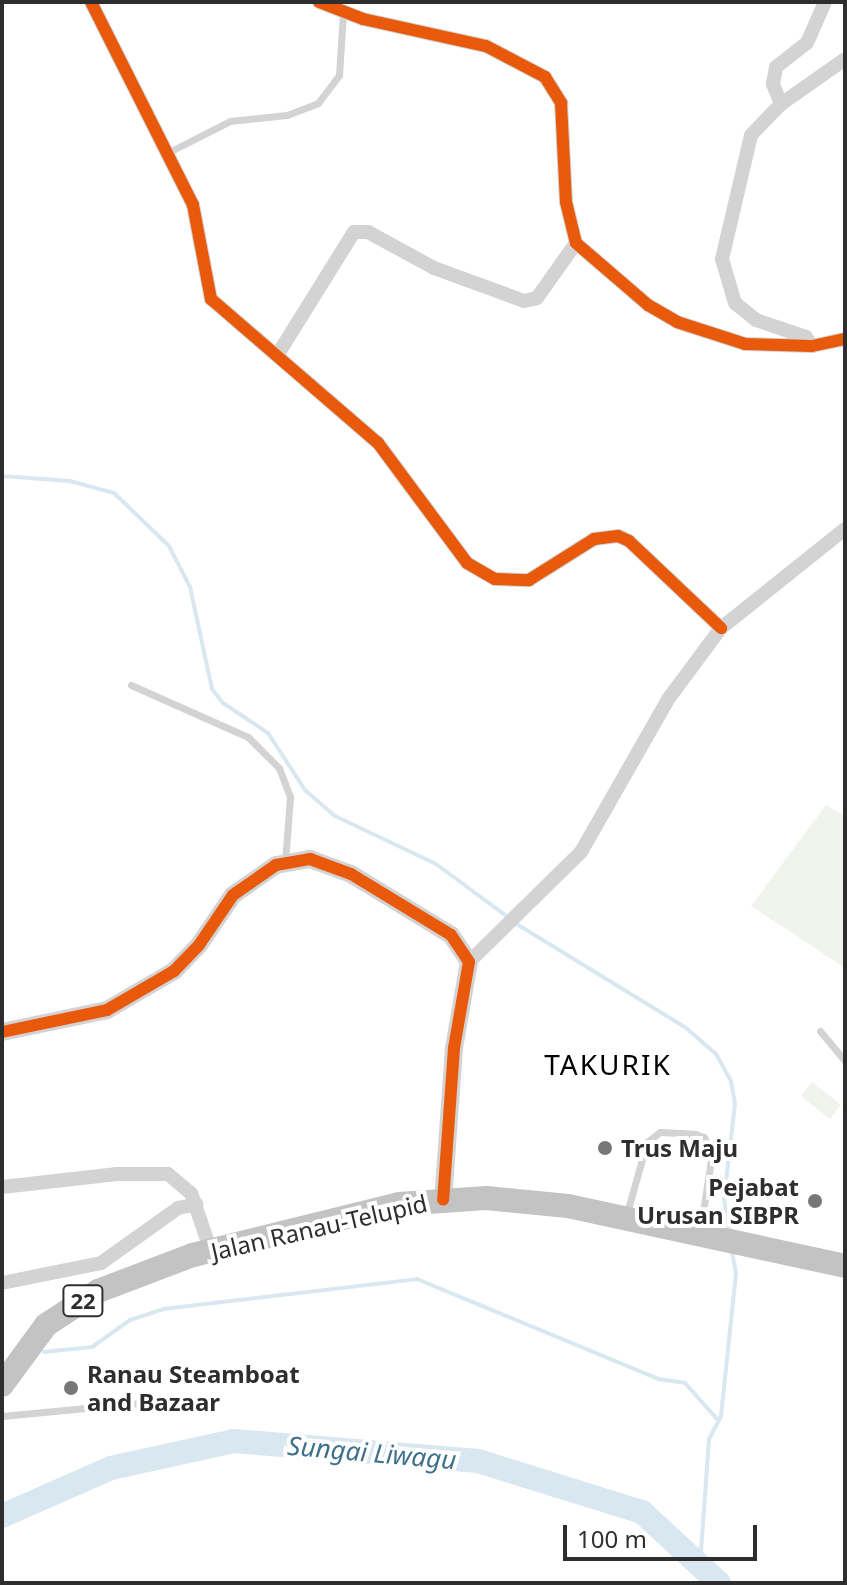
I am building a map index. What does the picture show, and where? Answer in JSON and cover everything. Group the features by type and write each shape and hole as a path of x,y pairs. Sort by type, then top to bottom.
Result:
{"highway":[{"name":"Jalan Ranau-Telupid","path":"5,1375 46,1325 98,1291 211,1251 399,1204 443,1200 526,1200 705,1235 820,1264 845,1266"},
{"name":"Jalan Ranau-Telupid","path":"820,1264 845,1277"}],"street":[{"path":"91,2 198,219 211,299 378,443 467,563 480,572 529,580 594,539 618,536 629,541 721,628"},
{"path":"319,2 343,13 486,46 545,77 561,103 566,202 576,243 677,322 745,344 812,346 845,339"},
{"path":"781,104 773,84 776,67 807,43 825,2"},
{"path":"812,346 806,337 756,320 735,303 722,259 751,135 781,104 845,59"},
{"path":"278,354 354,232 368,232 434,268 524,301 537,298 576,243"},
{"path":"443,1200 454,1048 469,962 526,907 595,832 648,732 721,628 845,529"},
{"path":"2,1032 107,1010 174,971 199,945 233,895 256,876 285,862 310,859 351,874 451,935 469,962"},
{"path":"2,1187 117,1174 168,1174 180,1180 197,1204 211,1251"},
{"path":"2,1283 101,1263 178,1208 197,1204"}],"lane":[{"path":"167,153 230,121 287,115 318,103 339,75 343,13"},
{"path":"131,685 248,737 279,768 290,797 285,862"},
{"path":"820,1031 845,1061"},
{"path":"625,1218 647,1142 660,1132 695,1134 704,1137 712,1153 705,1235"},
{"path":"2,1416 170,1400"}],"shaded area":[{"path":"826,805 845,816 845,968 751,906"},
{"path":"812,1082 841,1105 830,1119 801,1096"}],"waterway":[{"path":"2,476 70,481 114,493 169,546 190,587 212,689 223,703 268,733 305,790 335,816 436,864 508,917"},
{"path":"515,923 685,1027 716,1054 731,1081 735,1104 724,1199 729,1231"},
{"path":"700,1565 709,1439 721,1416 736,1274 732,1251"},
{"path":"44,1352 92,1347 130,1320 163,1309 417,1279 658,1379 685,1383 718,1420"},
{"name":"Sungai Liwagu","path":"2,1516 111,1468 234,1441 478,1461 642,1512 719,1583"}],"cycle path":[{"path":"91,2 193,205 211,299 378,443 467,563 495,579 529,580 594,539 618,536 629,541 721,628"},
{"path":"319,2 363,19 486,46 545,77 561,103 566,202 576,243 648,305 677,322 745,344 812,346 845,339"},
{"path":"2,1032 107,1010 174,971 199,945 233,895 276,865 310,859 351,874 451,935 469,962 454,1048 443,1200"}],"place":[{"name":"Trus Maju","path":"605,1148"},
{"name":"Pejabat Urusan SIBPR","path":"815,1201"},
{"name":"Ranau Steamboat and Bazaar","path":"71,1388"}],"district":[{"name":"TAKURIK","path":"608,1064"}]}
